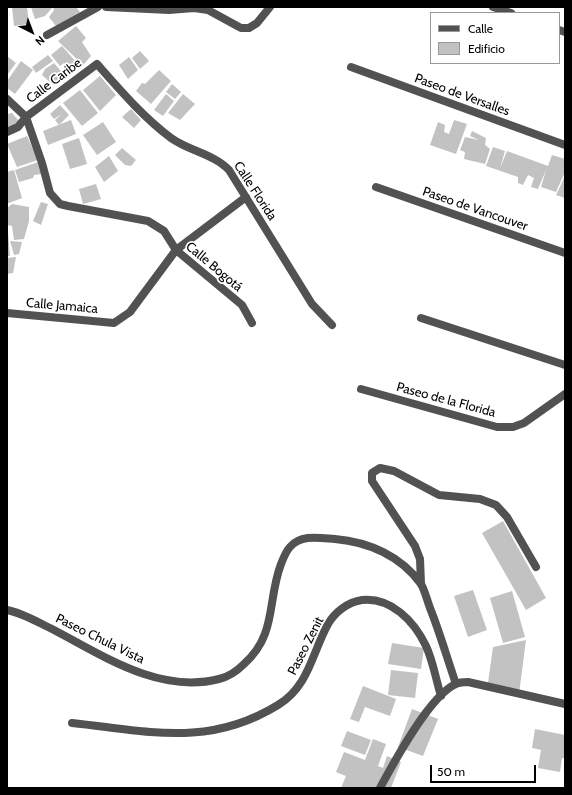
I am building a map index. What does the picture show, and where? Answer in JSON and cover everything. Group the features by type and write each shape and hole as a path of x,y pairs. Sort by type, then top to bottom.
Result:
{"street":[{"path":"47,35 98,7"},
{"path":"106,7 170,10 194,8 208,10 241,28 249,28 256,23 270,7"},
{"path":"494,7 508,12"},
{"name":"Calle Caribe","path":"7,132 18,127 26,117 97,64"},
{"name":"Calle Florida","path":"97,64 133,104 170,137 188,149 221,162 230,170 312,304 332,325"},
{"name":"Paseo de Versalles","path":"351,67 565,145"},
{"path":"7,99 26,117"},
{"name":"Calle Bogotá","path":"26,117 42,163 50,193 60,204 148,221 164,231 176,250 242,305 252,323"},
{"name":"Paseo de Vancouver","path":"376,187 565,253"},
{"path":"176,250 246,197"},
{"name":"Calle Jamaica","path":"7,313 114,323 130,312 176,250"},
{"path":"421,318 565,365"},
{"name":"Paseo de la Florida","path":"361,389 497,427 513,427 524,423 565,394"},
{"path":"421,584 420,559 415,546 372,482 372,473 380,468 394,471 439,495 480,499 496,505 507,517 536,567"},
{"name":"Paseo Chula Vista","path":"7,610 34,620 121,665 143,674 171,681 196,683 221,679 240,668 253,657 262,642 269,626 278,573 289,547 300,540 312,537 340,540 389,553 403,564 421,584 434,616 456,684"},
{"name":"Paseo Zenit","path":"72,723 167,734 191,734 233,726 279,704 293,693 303,681 311,666 329,623 342,608 357,601 373,599 385,602 398,610 408,619 419,634 426,648 441,696"},
{"path":"380,788 422,720 441,696 456,684 468,682 565,704"}],"building":[{"path":"12,7 27,7 29,24 14,26"},
{"path":"31,7 52,8 45,16 35,19"},
{"path":"53,7 76,7 80,12 56,26 49,17 54,10"},
{"path":"76,26 86,38 82,42 91,56 83,65 58,41"},
{"path":"62,46 78,64 70,70 64,63 60,66 51,55"},
{"path":"140,51 149,61 140,69 132,58"},
{"path":"48,55 53,61 36,73 32,67"},
{"path":"7,56 16,63 7,75"},
{"path":"129,57 138,70 128,79 119,65"},
{"path":"21,61 33,70 15,94 7,88 7,81"},
{"path":"54,63 65,76 53,85 42,75 45,69"},
{"path":"159,70 171,81 151,104 136,91 142,83 145,84"},
{"path":"100,76 116,95 100,111 83,90"},
{"path":"172,84 181,92 175,99 166,92"},
{"path":"80,90 98,113 82,126 63,103"},
{"path":"166,94 174,101 163,116 154,110"},
{"path":"183,94 195,104 180,120 168,113"},
{"path":"60,105 69,115 59,125 55,120 62,114 54,119 50,114"},
{"path":"131,109 141,120 134,128 122,117"},
{"path":"12,113 19,121 16,126 7,128 7,114"},
{"path":"71,120 76,134 48,145 43,131"},
{"path":"454,120 467,124 456,154 430,145 438,122 445,125 444,132 449,134"},
{"path":"103,122 116,142 97,155 83,135"},
{"path":"472,131 486,138 485,145 490,149 485,164 464,159 465,152 460,150 465,137 479,140 470,136"},
{"path":"27,136 38,160 17,167 7,144"},
{"path":"79,138 87,164 70,169 62,144"},
{"path":"493,147 505,151 500,168 507,151 548,166 552,155 565,159 565,172 556,192 541,187 546,170 538,189 531,187 534,178 528,175 523,185 518,183 518,177 486,166"},
{"path":"122,148 136,160 131,166 125,165 115,155"},
{"path":"109,156 118,171 104,182 95,167"},
{"path":"38,162 41,174 34,175 33,178 19,182 15,170"},
{"path":"14,170 22,198 7,203 7,172"},
{"path":"565,176 565,198 556,195"},
{"path":"96,184 101,199 83,204 79,189"},
{"path":"41,202 48,204 41,225 33,221"},
{"path":"12,204 29,207 29,221 24,239 14,240 12,226 7,225 7,208"},
{"path":"8,232 10,256 7,256"},
{"path":"10,241 22,242 19,254 14,255"},
{"path":"16,257 13,273 7,274 7,258"},
{"path":"503,521 546,598 526,610 482,533"},
{"path":"473,590 487,630 468,637 454,596"},
{"path":"512,591 525,637 503,643 490,598"},
{"path":"526,640 519,694 487,690 493,647"},
{"path":"392,643 424,648 421,669 388,664"},
{"path":"391,670 418,673 415,698 388,695"},
{"path":"363,686 396,699 390,716 365,707 359,722 350,719"},
{"path":"412,709 438,719 423,756 398,747"},
{"path":"535,729 565,735 565,758 562,758 560,772 538,768 541,750 532,748"},
{"path":"347,731 371,740 365,755 341,746"},
{"path":"373,739 386,744 378,766 383,768 387,756 401,762 391,788 341,788 346,776 336,772 344,752 365,760"}]}
